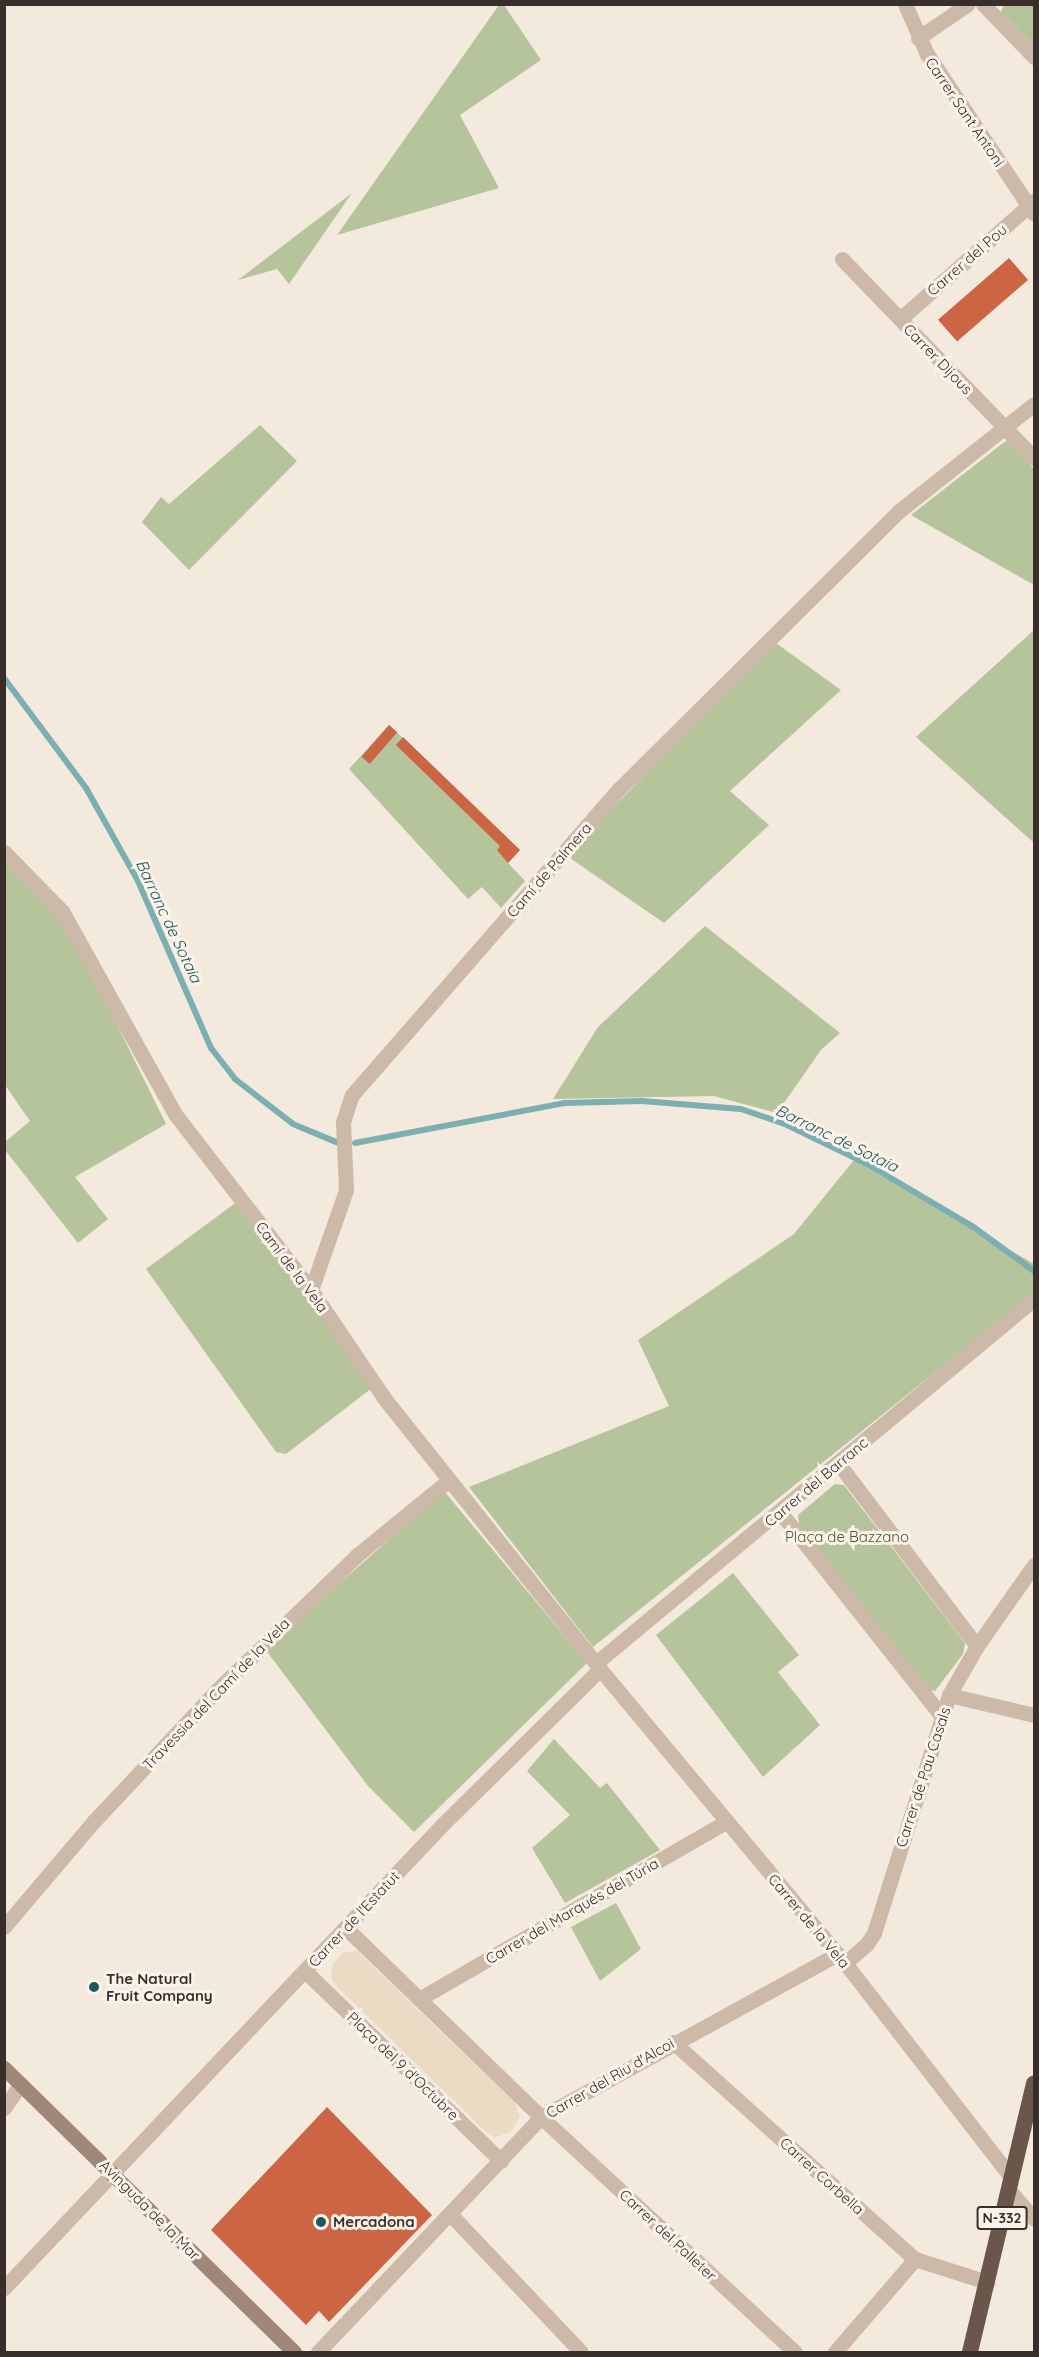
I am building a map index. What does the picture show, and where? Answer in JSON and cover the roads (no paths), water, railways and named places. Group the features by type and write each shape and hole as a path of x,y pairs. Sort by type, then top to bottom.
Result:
{"highway":[{"name":"N-332","path":"970,2352 1035,2084"}],"main road":[{"name":"Avinguda de la Mar","path":"4,2068 294,2352"}],"street":[{"name":"Carrer Sant Antoni","path":"905,4 918,38 1033,207"},
{"path":"918,38 968,4"},
{"path":"983,4 1035,57"},
{"name":"Carrer del Pou","path":"900,319 1033,207"},
{"name":"Carrer Dijous","path":"842,259 1035,458"},
{"name":"Camí de Palmera","path":"311,1290 346,1190 343,1122 352,1095 619,789 899,512 1035,404"},
{"name":"Camí de la Vela","path":"4,852 62,911 175,1114 311,1290 384,1398 598,1666"},
{"name":"Carrer del Barranc","path":"598,1666 1035,1299"},
{"path":"838,1463 977,1646"},
{"name":"Travessia del Camí de la Vela","path":"4,1927 94,1821 218,1689 356,1556 448,1481"},
{"path":"780,1512 940,1715"},
{"name":"Carrer de Pau Casals","path":"841,1959 874,1934 940,1715 949,1695 977,1646 1035,1564"},
{"name":"Carrer de la Vela","path":"598,1666 725,1822 841,1959 1035,2219"},
{"name":"Carrer de l'Estatut","path":"4,2288 460,1806 598,1666"},
{"path":"949,1695 1035,1715"},
{"name":"Carrer del Marqués del Túria","path":"419,1999 725,1822"},
{"path":"346,1928 541,2117"},
{"name":"Carrer del Riu d'Alcoi","path":"318,2352 452,2216 541,2117 673,2042 841,1959"},
{"name":"Plaça del 9 d'Octubre","path":"305,1971 501,2161"},
{"name":"Carrer Corbella","path":"673,2042 915,2259 987,2282"},
{"path":"4,2108 21,2084"},
{"name":"Carrer del Palleter","path":"541,2117 795,2352"},
{"path":"452,2216 581,2352"},
{"path":"835,2352 915,2259"}],"waterway":[{"name":"Barranc de Sotaia","path":"4,678 86,788 138,881 211,1048 235,1079 293,1124 336,1142"},
{"name":"Barranc de Sotaia","path":"355,1143 564,1103 642,1101 741,1109 785,1124 867,1164 972,1226 1034,1271"}],"place":[{"name":"The Natural Fruit Company","path":"94,1987"},
{"name":"Mercadona","path":"321,2222"}],"park label":[{"name":"Plaça de Bazzano","path":"847,1537"}]}
